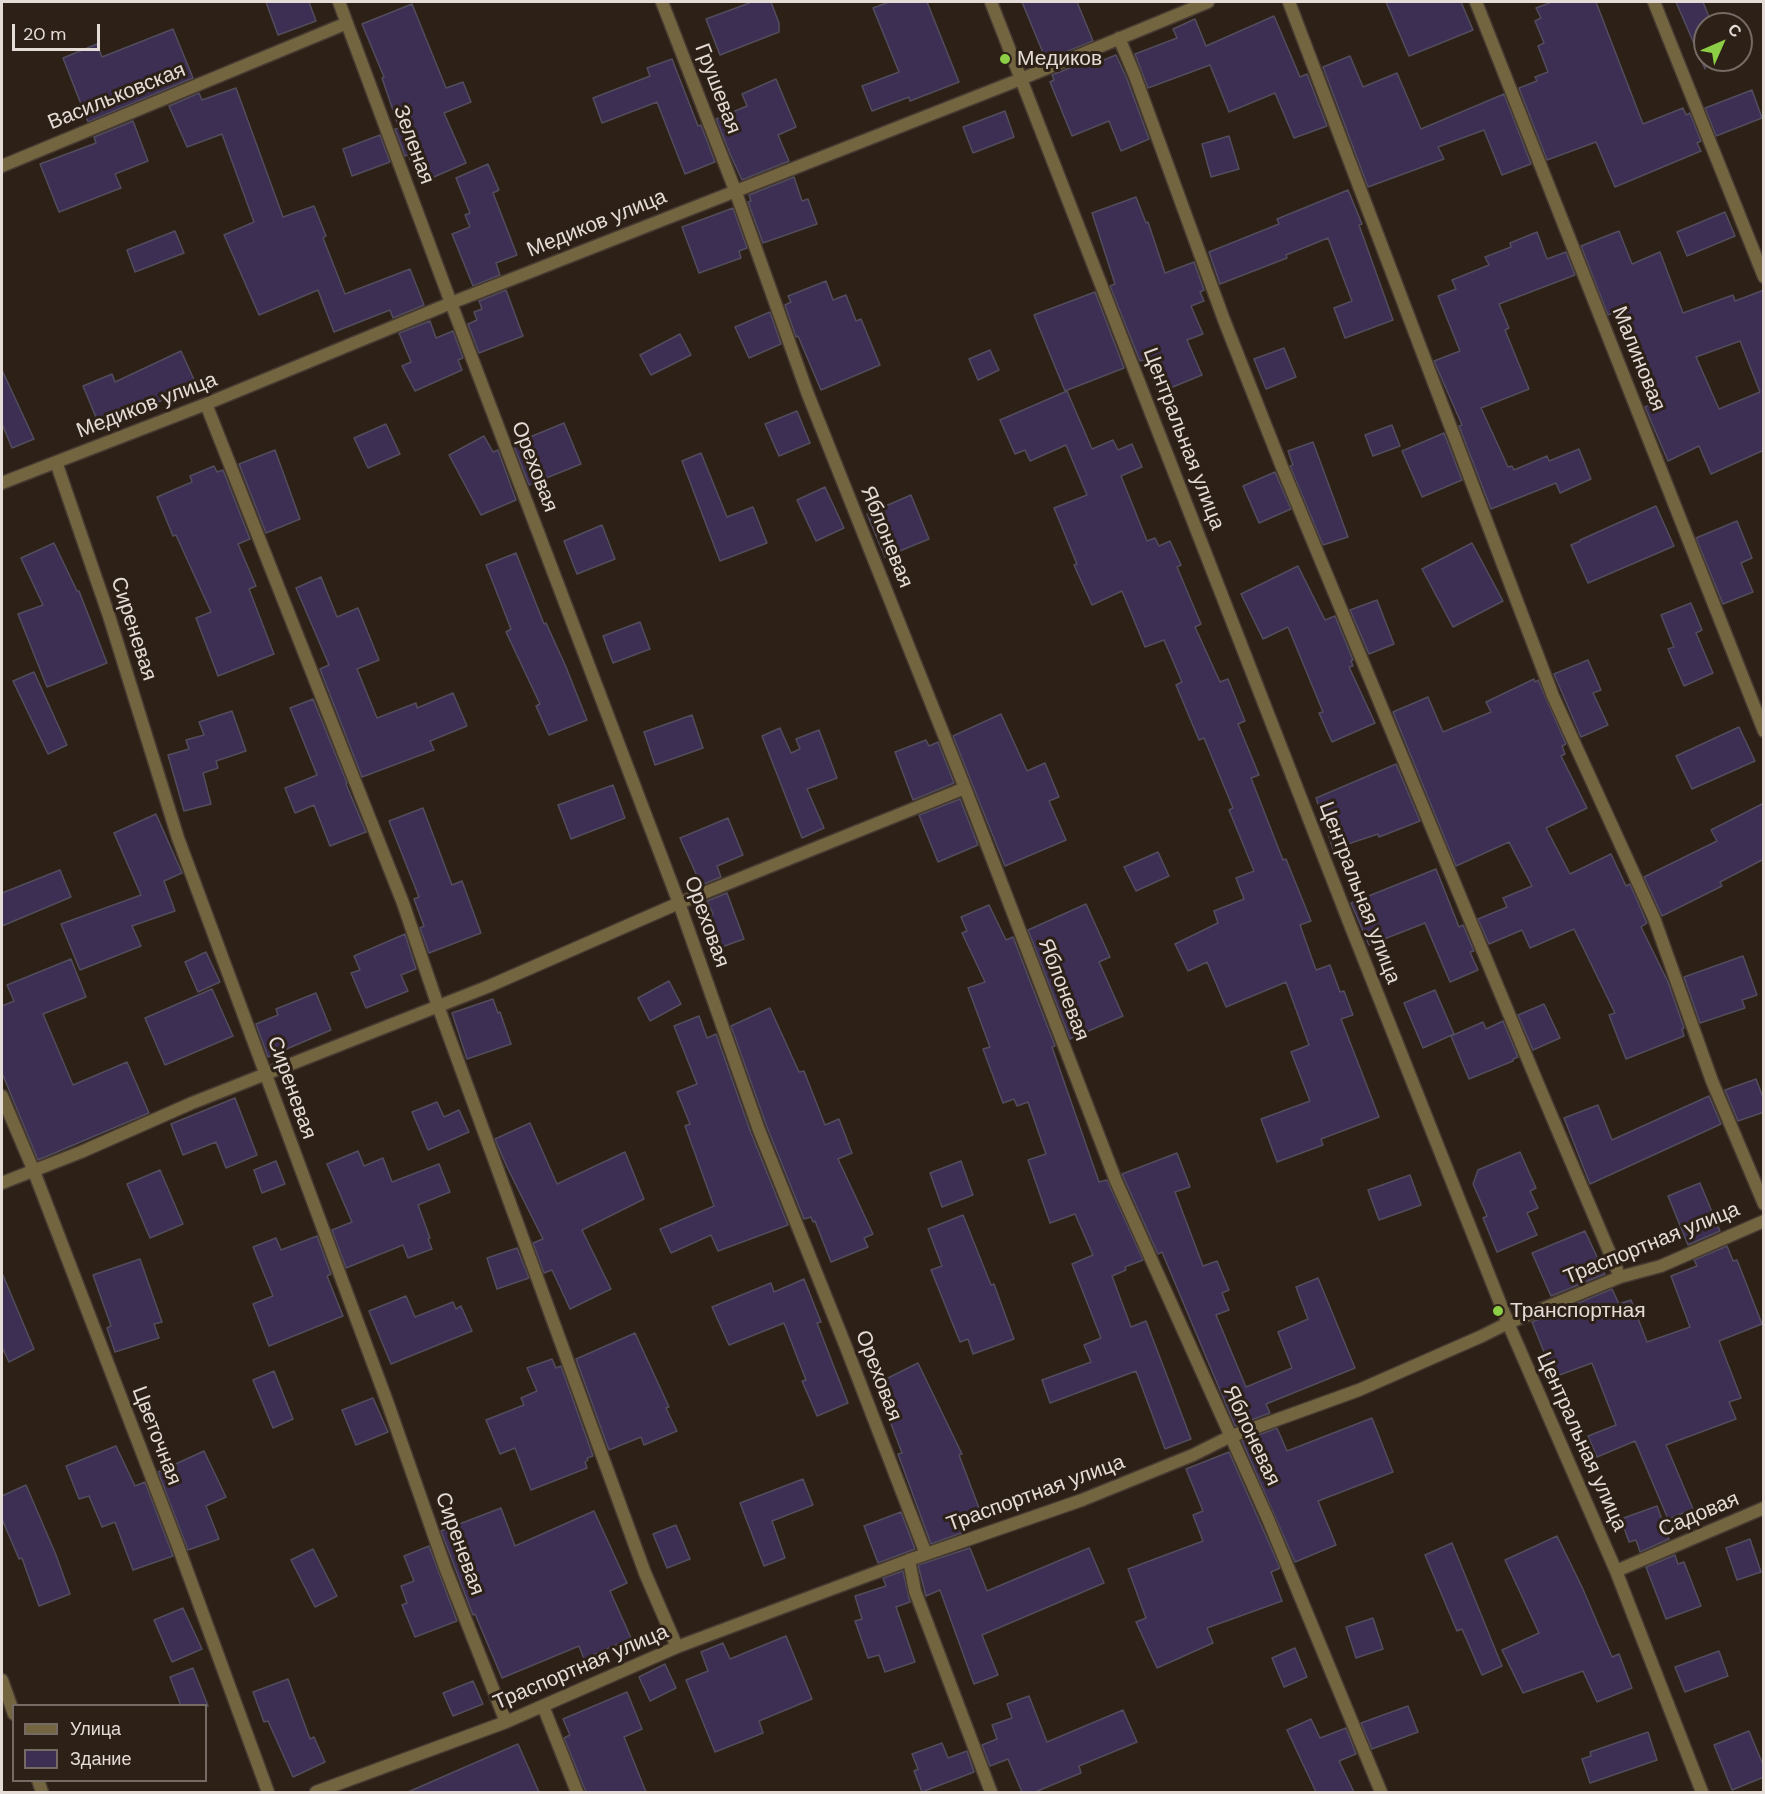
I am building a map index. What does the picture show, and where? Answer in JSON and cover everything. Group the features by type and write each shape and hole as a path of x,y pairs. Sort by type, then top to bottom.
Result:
{"street":[{"name":"Зеленая","path":"339,2 451,303"},
{"name":"Грушевая","path":"662,2 735,190"},
{"name":"Центральная улица","path":"991,2 1351,927 1508,1323 1616,1571 1702,1792"},
{"name":"Медиков улица","path":"2,483 206,404 735,190 1021,79 1208,2"},
{"path":"1289,2 1553,696 1654,918 1712,1081 1764,1204"},
{"name":"Малиновая","path":"1476,2 1764,731"},
{"path":"1654,2 1764,277"},
{"name":"Васильковская","path":"2,166 347,23"},
{"path":"1119,38 1224,320 1282,467 1620,1277"},
{"name":"Яблоневая","path":"735,190 807,392 965,788 1116,1181 1268,1520 1380,1792"},
{"name":"Ореховая","path":"451,303 680,903 759,1130 926,1554"},
{"path":"206,404 403,903 438,1006 645,1573 676,1647"},
{"name":"Сиреневая","path":"56,462 109,616 178,838 388,1404 446,1567 506,1722"},
{"path":"2,1183 81,1152 192,1103 487,987 680,903 965,788"},
{"name":"Цветочная","path":"2,1096 33,1169 178,1546 268,1792"},
{"name":"Траспортная улица","path":"316,1792 506,1722 676,1647 909,1560 1082,1500 1193,1455 1229,1437 1359,1390 1508,1323 1620,1277 1661,1266 1764,1221"},
{"name":"Садовая","path":"1616,1571 1764,1508"},
{"path":"909,1560 915,1591 991,1792"},
{"path":"2,1680 12,1708"},
{"path":"543,1706 577,1792"}],"building":[{"path":"266,2 309,2 316,21 278,35"},
{"path":"752,2 771,2 779,23 779,32 720,55 706,19"},
{"path":"889,2 927,2 959,82 910,101 909,97 872,111 862,86 899,72 873,8"},
{"path":"1022,2 1077,2 1093,41 1046,60"},
{"path":"1386,2 1461,2 1473,30 1409,56"},
{"path":"1552,2 1596,2 1643,124 1683,108 1686,115 1690,113 1701,141 1697,143 1701,151 1615,187 1596,142 1547,160 1519,88 1537,81 1535,77 1548,72 1538,46 1544,43 1535,21 1541,18 1536,8"},
{"path":"1676,2 1703,2 1707,12 1693,12 1693,41"},
{"path":"412,4 446,88 463,82 471,102 444,113 466,163 420,183 408,155 405,156 395,129 399,128 382,78 384,77 362,24"},
{"path":"1274,16 1300,77 1307,74 1327,126 1294,138 1275,93 1229,112 1210,65 1148,88 1135,54 1177,38 1173,29 1195,19 1206,46"},
{"path":"173,29 193,78 88,122 63,58 97,44 102,57"},
{"path":"1116,55 1149,139 1121,151 1109,121 1072,136 1050,82 1054,80 1052,75 1099,56 1101,61"},
{"path":"1350,56 1363,87 1397,73 1421,129 1504,94 1531,164 1502,175 1484,130 1438,147 1444,159 1368,187 1323,67"},
{"path":"672,59 698,126 701,125 715,162 685,174 657,102 602,123 593,98 650,76 647,68"},
{"path":"776,79 796,127 778,135 789,161 742,180 716,119 747,106 742,94"},
{"path":"236,88 283,217 314,206 326,236 323,238 345,294 410,269 424,305 393,318 390,310 334,332 318,290 259,315 224,235 254,222 222,134 187,147 169,106 199,93 202,100"},
{"path":"1752,90 1762,118 1716,136 1705,108"},
{"path":"1005,111 1014,137 973,153 963,127"},
{"path":"133,121 148,161 115,174 121,188 59,212 40,164 96,143 94,137"},
{"path":"380,135 390,162 352,176 343,149"},
{"path":"1229,136 1239,169 1211,177 1202,144"},
{"path":"488,164 499,190 493,193 517,255 496,263 500,275 473,286 452,234 470,227 465,215 470,213 456,178"},
{"path":"794,177 802,201 808,199 817,224 763,243 748,202 751,201 749,195"},
{"path":"1348,190 1362,224 1359,225 1393,320 1345,338 1334,308 1352,301 1328,238 1286,255 1287,258 1220,284 1209,252 1279,224 1277,219"},
{"path":"1136,197 1146,223 1148,222 1165,273 1194,262 1204,290 1200,292 1204,301 1191,306 1203,334 1187,340 1202,375 1158,393 1144,360 1140,361 1110,286 1115,284 1092,213"},
{"path":"733,208 747,248 739,251 741,258 699,273 682,227"},
{"path":"1725,212 1735,236 1687,256 1677,232"},
{"path":"175,231 184,253 135,272 127,250"},
{"path":"1619,231 1632,264 1660,252 1683,313 1733,295 1735,301 1764,290 1764,450 1711,474 1699,446 1668,461 1645,407 1659,400 1624,308 1608,315 1581,246","holes":["1740,341 1760,392 1719,409 1696,357"]},
{"path":"1537,232 1547,259 1566,252 1575,275 1499,304 1509,328 1505,330 1529,389 1481,408 1508,467 1512,466 1514,470 1547,456 1549,461 1579,449 1591,479 1560,493 1556,483 1491,509 1459,426 1462,425 1434,361 1460,351 1438,296 1456,289 1452,280 1489,265 1485,257 1511,247 1510,243"},
{"path":"826,281 833,300 846,295 856,321 861,319 880,365 821,390 798,336 796,337 785,305 791,302 788,296"},
{"path":"506,290 523,336 479,353 468,324 477,320 474,312 482,309 479,301"},
{"path":"1095,292 1124,368 1065,391 1034,315"},
{"path":"770,312 781,344 749,358 735,327"},
{"path":"430,321 436,338 453,331 463,358 458,360 462,370 415,391 402,366 411,362 399,333"},
{"path":"680,334 691,355 651,375 640,355"},
{"path":"1284,348 1296,377 1266,389 1254,359"},
{"path":"990,350 999,370 978,380 969,359"},
{"path":"181,351 196,384 100,427 83,386 112,374 115,382"},
{"path":"2,370 34,439 12,448 2,424"},
{"path":"1067,391 1092,449 1113,440 1118,450 1132,444 1142,467 1121,476 1147,541 1155,538 1159,546 1170,541 1181,565 1177,567 1201,624 1195,627 1220,682 1228,679 1245,721 1238,724 1259,775 1251,778 1283,860 1286,859 1311,921 1300,925 1316,970 1330,965 1340,992 1344,991 1353,1015 1341,1019 1379,1117 1321,1139 1323,1145 1277,1162 1261,1119 1310,1101 1291,1052 1309,1045 1286,982 1226,1007 1207,962 1188,971 1175,944 1218,923 1214,911 1244,899 1236,878 1254,871 1229,810 1233,808 1204,738 1199,740 1176,685 1182,682 1164,640 1145,647 1122,591 1092,605 1074,565 1077,564 1054,508 1087,495 1066,445 1030,461 1025,450 1015,454 1000,420"},
{"path":"797,411 810,443 779,456 765,424"},
{"path":"564,423 581,464 529,485 513,444"},
{"path":"386,424 400,454 368,468 354,438"},
{"path":"1392,425 1400,446 1373,456 1365,435"},
{"path":"1444,433 1462,480 1422,497 1402,451"},
{"path":"484,436 493,452 498,450 516,500 481,515 449,455"},
{"path":"1313,442 1348,537 1323,545 1290,466 1293,465 1288,451"},
{"path":"275,450 300,519 266,533 239,464"},
{"path":"701,453 727,517 753,507 767,543 720,561 682,461"},
{"path":"214,466 217,472 223,470 250,539 238,544 256,586 249,589 274,654 218,676 196,618 211,612 176,535 173,536 157,497 192,482 190,476"},
{"path":"1275,472 1291,509 1259,523 1243,486"},
{"path":"825,487 844,528 816,541 797,500"},
{"path":"911,495 929,539 885,557 867,514"},
{"path":"1656,506 1674,546 1588,583 1571,545"},
{"path":"1737,521 1752,558 1741,563 1753,592 1723,604 1696,538"},
{"path":"602,525 615,559 577,574 564,541"},
{"path":"54,543 79,591 107,663 47,687 18,614 43,605 21,558"},
{"path":"1472,543 1503,601 1453,627 1422,569"},
{"path":"516,553 544,624 546,623 566,667 587,720 549,735 536,706 540,704 506,632 511,629 486,565"},
{"path":"1298,566 1325,620 1335,616 1353,660 1351,661 1353,666 1349,667 1375,723 1332,742 1319,713 1323,712 1288,627 1263,639 1241,594"},
{"path":"321,577 337,617 358,608 379,660 357,669 377,718 416,703 417,708 453,693 467,726 430,741 434,750 362,777 320,669 329,665 296,588"},
{"path":"1377,600 1394,644 1369,654 1350,610"},
{"path":"1691,603 1702,630 1696,633 1713,673 1684,686 1668,649 1674,647 1661,615"},
{"path":"640,622 650,649 613,663 603,636"},
{"path":"1588,660 1601,690 1593,693 1608,725 1581,737 1554,674"},
{"path":"34,672 67,745 48,754 13,681"},
{"path":"1534,679 1535,682 1538,680 1566,744 1562,746 1565,754 1561,756 1587,808 1546,828 1570,874 1611,854 1626,886 1630,884 1647,923 1641,927 1668,982 1684,1028 1682,1029 1684,1036 1626,1059 1609,1015 1615,1013 1574,929 1530,948 1522,930 1489,944 1478,919 1507,907 1503,898 1532,886 1509,842 1456,866 1393,712 1428,697 1443,732 1491,712 1486,702"},
{"path":"313,699 366,832 330,846 314,805 295,813 285,788 317,775 290,708"},
{"path":"232,711 246,751 216,761 218,768 203,773 211,804 184,811 168,755 189,749 186,740 204,735 199,722"},
{"path":"1001,714 1027,771 1045,763 1059,797 1049,801 1066,840 1005,866 953,736"},
{"path":"692,715 703,748 655,765 644,732"},
{"path":"1739,727 1755,761 1692,789 1676,756"},
{"path":"780,728 791,753 800,749 796,739 819,730 837,778 807,789 824,828 802,838 762,736"},
{"path":"926,740 929,746 938,742 954,783 913,800 895,752"},
{"path":"1396,764 1420,821 1379,837 1378,834 1333,849 1316,798"},
{"path":"613,785 625,818 571,839 558,805"},
{"path":"960,799 978,845 938,862 919,815"},
{"path":"1764,803 1764,859 1720,882 1722,886 1662,916 1644,877 1717,841 1711,830"},
{"path":"423,808 452,885 462,881 481,933 429,953 420,928 424,926 414,899 419,897 389,821"},
{"path":"156,814 182,873 164,881 175,911 132,926 141,946 80,970 61,924 141,895 114,833"},
{"path":"728,818 743,855 717,866 721,877 701,885 680,838"},
{"path":"1158,852 1169,876 1136,891 1124,867"},
{"path":"1436,869 1459,927 1463,925 1474,951 1470,952 1478,970 1450,982 1425,923 1369,945 1351,903"},
{"path":"60,870 71,897 2,926 2,893"},
{"path":"727,893 744,939 719,948 707,916 713,914 707,901"},
{"path":"1086,904 1110,957 1099,962 1123,1016 1070,1039 1028,930"},
{"path":"989,905 1006,940 1013,937 1055,1046 1052,1047 1099,1182 1107,1180 1143,1260 1125,1267 1126,1270 1112,1276 1131,1327 1146,1321 1191,1439 1165,1449 1136,1371 1050,1403 1042,1380 1091,1362 1084,1345 1101,1338 1072,1264 1093,1255 1075,1214 1050,1223 1028,1160 1046,1154 1028,1102 1017,1106 1014,1099 1003,1103 983,1049 990,1047 968,988 985,982 962,933 967,931 961,917"},
{"path":"405,934 416,969 401,975 408,991 366,1008 351,973 360,970 354,956"},
{"path":"206,952 220,982 198,992 185,962"},
{"path":"1743,956 1757,995 1742,1000 1745,1008 1700,1023 1684,977"},
{"path":"71,959 86,997 43,1014 73,1085 127,1062 149,1113 38,1160 2,1073 2,1006 14,1001 7,985"},
{"path":"669,981 681,1004 650,1021 638,998"},
{"path":"212,989 233,1036 165,1065 145,1018"},
{"path":"1435,990 1454,1034 1423,1048 1404,1003"},
{"path":"316,993 331,1030 268,1057 256,1024 278,1015 276,1009"},
{"path":"493,999 511,1044 467,1059 452,1013"},
{"path":"1544,1004 1560,1038 1533,1050 1518,1015"},
{"path":"770,1008 799,1072 804,1071 825,1125 839,1119 852,1153 838,1159 873,1234 864,1238 868,1247 831,1262 815,1221 813,1222 811,1217 804,1219 767,1127 731,1026"},
{"path":"699,1016 707,1038 716,1034 751,1133 788,1225 718,1251 711,1235 671,1253 660,1229 714,1206 685,1126 690,1124 677,1092 697,1084 674,1026"},
{"path":"1503,1021 1518,1057 1469,1079 1451,1036 1483,1022 1486,1029"},
{"path":"1756,1079 1764,1100 1764,1112 1738,1121 1725,1090"},
{"path":"1709,1096 1721,1124 1590,1184 1564,1118 1598,1105 1612,1140"},
{"path":"235,1098 257,1155 226,1168 216,1142 183,1155 171,1124"},
{"path":"437,1102 444,1117 459,1110 469,1132 428,1150 412,1112"},
{"path":"530,1123 557,1184 625,1152 644,1199 582,1230 611,1289 570,1309 552,1270 544,1273 533,1243 543,1239 495,1139"},
{"path":"358,1151 364,1166 383,1158 392,1182 439,1164 450,1192 418,1205 432,1249 408,1258 403,1245 346,1268 332,1230 352,1222 327,1164"},
{"path":"1520,1152 1536,1188 1530,1191 1538,1208 1527,1213 1537,1235 1497,1252 1483,1218 1487,1216 1473,1184 1478,1170"},
{"path":"1177,1153 1190,1187 1175,1192 1203,1266 1217,1261 1229,1290 1222,1293 1229,1310 1216,1315 1246,1387 1292,1368 1278,1332 1308,1319 1296,1287 1318,1278 1355,1368 1266,1404 1270,1413 1235,1426 1162,1252 1158,1254 1122,1174"},
{"path":"276,1161 285,1184 262,1193 254,1170"},
{"path":"961,1161 973,1195 942,1207 930,1173"},
{"path":"160,1170 183,1224 150,1238 127,1184"},
{"path":"1410,1175 1421,1205 1379,1220 1368,1190"},
{"path":"1700,1183 1720,1231 1688,1245 1668,1196"},
{"path":"963,1215 991,1285 994,1284 1014,1339 973,1354 968,1339 960,1342 931,1270 942,1266 928,1229"},
{"path":"1585,1231 1605,1274 1551,1296 1532,1253"},
{"path":"317,1236 331,1274 327,1276 343,1316 269,1346 253,1304 273,1296 253,1247 276,1238 281,1250"},
{"path":"1727,1246 1733,1261 1737,1260 1762,1324 1719,1341 1741,1398 1729,1402 1736,1419 1666,1445 1693,1509 1668,1519 1635,1441 1597,1457 1588,1436 1616,1425 1592,1363 1554,1377 1532,1322 1612,1289 1619,1304 1631,1300 1647,1342 1690,1327 1671,1276 1697,1266 1694,1260"},
{"path":"517,1248 529,1278 497,1289 487,1258"},
{"path":"140,1259 162,1322 154,1324 159,1338 115,1352 107,1328 111,1326 93,1275"},
{"path":"2,1273 34,1349 9,1362 2,1347"},
{"path":"804,1279 821,1322 817,1323 848,1403 817,1416 802,1381 806,1380 784,1323 729,1345 712,1307 771,1283 774,1292"},
{"path":"406,1296 415,1317 453,1302 456,1309 461,1306 472,1331 391,1364 369,1311"},
{"path":"635,1333 669,1407 666,1408 677,1431 644,1445 641,1437 609,1450 576,1359"},
{"path":"552,1359 556,1368 561,1366 593,1456 587,1458 585,1462 587,1468 531,1490 515,1448 500,1454 486,1420 524,1405 521,1398 537,1391 527,1368"},
{"path":"918,1363 962,1454 959,1455 982,1516 961,1524 964,1532 931,1544 898,1454 902,1453 876,1384"},
{"path":"274,1371 293,1419 273,1428 253,1380"},
{"path":"373,1398 388,1432 356,1445 342,1410"},
{"path":"1372,1418 1393,1472 1318,1501 1336,1545 1295,1562 1242,1441 1277,1428 1287,1451"},
{"path":"116,1446 135,1486 145,1482 173,1556 133,1570 115,1522 102,1527 89,1496 79,1499 66,1466"},
{"path":"204,1451 226,1497 206,1506 219,1539 188,1550 158,1472"},
{"path":"1229,1452 1280,1568 1271,1572 1282,1601 1207,1628 1213,1643 1157,1668 1136,1622 1146,1618 1128,1569 1203,1541 1193,1515 1203,1511 1186,1469"},
{"path":"803,1479 813,1505 772,1521 785,1558 764,1566 740,1503"},
{"path":"26,1485 70,1594 39,1606 22,1558 19,1559 2,1519 2,1496"},
{"path":"1657,1506 1669,1539 1640,1552 1636,1540 1629,1542 1621,1519"},
{"path":"501,1508 515,1546 594,1511 627,1583 610,1591 631,1638 584,1659 579,1646 502,1678 475,1614 473,1615 441,1531"},
{"path":"901,1512 915,1549 878,1563 864,1526"},
{"path":"676,1525 690,1559 667,1568 653,1534"},
{"path":"1557,1536 1612,1657 1619,1654 1632,1688 1597,1702 1583,1671 1523,1693 1502,1650 1539,1633 1505,1560"},
{"path":"1750,1539 1761,1572 1737,1580 1726,1548"},
{"path":"1452,1543 1502,1666 1482,1675 1462,1629 1457,1631 1425,1555"},
{"path":"429,1546 457,1621 415,1637 402,1605 407,1603 401,1586 414,1581 404,1556"},
{"path":"970,1548 987,1591 1089,1548 1104,1583 982,1635 998,1675 974,1684 940,1590 926,1596 918,1565"},
{"path":"313,1549 337,1596 315,1607 291,1560"},
{"path":"1675,1555 1678,1564 1684,1562 1701,1606 1666,1619 1646,1567"},
{"path":"903,1571 910,1602 896,1607 915,1662 885,1672 879,1655 868,1658 855,1621 862,1619 855,1596 886,1586 883,1578"},
{"path":"183,1608 202,1649 172,1662 154,1620"},
{"path":"1373,1618 1383,1649 1356,1658 1346,1627"},
{"path":"786,1636 812,1699 759,1721 763,1733 715,1752 686,1680 708,1671 701,1652 723,1643 730,1659"},
{"path":"1295,1648 1307,1677 1284,1687 1272,1658"},
{"path":"1719,1651 1728,1676 1685,1692 1675,1667"},
{"path":"665,1664 676,1688 650,1701 639,1677"},
{"path":"193,1668 208,1706 207,1704 180,1704 170,1677"},
{"path":"288,1679 310,1739 314,1737 325,1762 293,1777 268,1721 264,1722 253,1692"},
{"path":"473,1681 483,1704 453,1716 443,1693"},
{"path":"627,1692 642,1729 624,1737 646,1792 586,1792 564,1738 570,1735 563,1719"},
{"path":"1029,1696 1047,1742 1123,1710 1137,1742 1079,1766 1081,1773 1035,1792 1022,1792 1008,1759 990,1766 982,1745 997,1739 992,1725 1012,1718 1007,1704"},
{"path":"1408,1706 1418,1732 1372,1749 1361,1723"},
{"path":"1311,1719 1320,1738 1346,1728 1356,1754 1339,1761 1354,1792 1316,1792 1287,1730"},
{"path":"1749,1731 1764,1767 1764,1777 1732,1790 1714,1745"},
{"path":"1648,1732 1657,1760 1590,1783 1582,1759 1591,1756 1590,1752"},
{"path":"942,1743 948,1758 967,1751 974,1772 922,1792 914,1771 918,1769 912,1754"},
{"path":"518,1744 539,1792 408,1792"}],"place":[{"name":"Медиков","path":"1005,59"},
{"name":"Транспортная","path":"1498,1311"}]}
